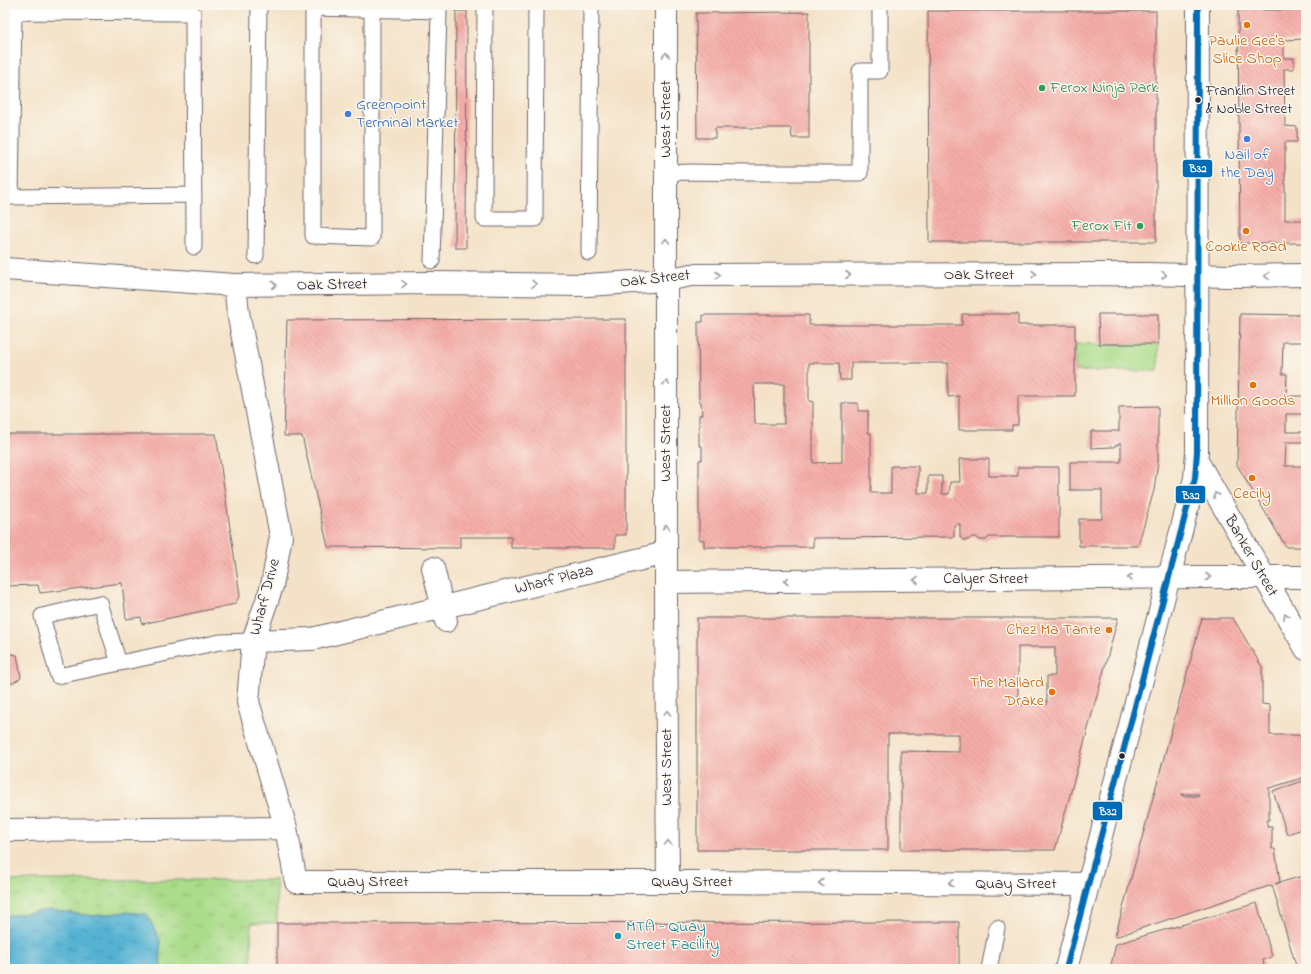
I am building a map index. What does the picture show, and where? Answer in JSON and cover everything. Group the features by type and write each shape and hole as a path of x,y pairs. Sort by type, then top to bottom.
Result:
{"street":[{"name":"West Street","path":"666,5 666,582 668,882"},
{"path":"1066,969 1192,492 1196,462 1198,5"},
{"name":"Oak Street","path":"5,269 235,285 435,283 587,285 666,280 691,275 1306,275"},
{"name":"Wharf Drive","path":"235,285 238,312 280,536 272,586 253,641 248,702 286,828 296,882"},
{"name":"Banker Street","path":"1196,462 1306,649"},
{"name":"Wharf Plaza","path":"253,641 312,639 444,614 666,552"},
{"path":"433,568 444,614"},
{"name":"Calyer Street","path":"666,582 1306,577"},
{"path":"5,830 286,828"},
{"name":"Quay Street","path":"296,882 1088,884"}],"lane":[{"path":"256,256 259,5"},
{"path":"485,5 484,219 535,219 536,5"},
{"path":"589,253 591,5"},
{"path":"666,173 860,173 860,71 880,71 880,5"},
{"path":"372,9 372,238 313,236 314,8 439,8 432,261"},
{"path":"194,195 11,196 14,9 155,9 193,13 194,195 194,247"},
{"path":"119,663 100,603 42,616 58,676 220,642 253,641"},
{"path":"989,969 997,928"}],"green space":[{"path":"1075,344 1158,344 1158,371 1075,371"},
{"path":"276,880 277,923 251,923 251,969 161,969 160,940 127,912 92,916 50,910 5,916 5,881"}],"water":[{"path":"50,910 92,916 127,912 147,914 160,940 161,969 5,969 5,916"}],"building":[{"path":"1238,10 1306,10 1306,39 1284,40 1284,58 1294,58 1294,69 1284,69 1285,126 1297,127 1297,142 1285,142 1285,220 1306,220 1306,243 1240,243"},
{"path":"456,11 467,11 466,248 455,248"},
{"name":"Ferox Ninja Park","path":"928,11 1156,11 1156,242 929,242"},
{"path":"809,12 809,138 792,138 791,128 715,128 715,138 697,138 696,13"},
{"path":"962,314 1018,314 1018,325 1075,325 1075,396 1018,396 1018,425 1012,425 1012,430 959,430 959,396 948,397 948,363 851,363 851,380 840,380 839,363 809,363 809,401 813,402 813,463 842,462 842,403 858,403 858,411 868,411 868,433 871,433 871,493 891,493 891,466 918,466 918,493 928,493 928,476 942,476 942,494 949,494 950,482 960,482 959,459 989,459 989,476 1018,476 1018,467 1059,467 1059,537 989,537 986,540 980,540 976,537 972,537 968,540 963,540 960,537 960,524 954,525 954,537 813,538 813,547 704,547 704,540 699,540 699,460 702,460 702,446 699,446 699,415 702,415 701,402 699,402 698,322 703,322 703,315 809,315 809,325 962,325","holes":["754,384 784,384 784,424 755,424"]},
{"path":"1098,314 1158,314 1158,344 1099,344"},
{"path":"1240,314 1306,315 1306,342 1283,342 1282,374 1287,374 1286,396 1306,396 1306,414 1286,414 1286,432 1304,432 1303,442 1286,442 1285,466 1306,466 1306,547 1286,547 1237,465"},
{"path":"626,319 626,535 615,535 615,548 511,548 511,537 460,537 460,548 328,547 302,436 284,436 287,320"},
{"path":"1158,406 1158,462 1154,490 1138,546 1079,546 1079,519 1102,519 1102,490 1070,490 1070,462 1121,462 1121,443 1113,447 1091,448 1091,431 1119,431 1119,407"},
{"path":"5,434 216,434 240,595 235,604 142,624 141,617 126,619 122,583 40,593 38,585 5,586"},
{"path":"697,618 1118,618 1055,850 901,850 901,751 959,752 959,734 888,734 888,850 697,850","holes":["1018,647 1055,647 1055,676 1047,676 1047,705 1018,705"]},
{"path":"1202,618 1233,618 1262,667 1262,704 1270,705 1270,735 1299,735 1306,746 1306,777 1269,788 1269,820 1267,820 1267,827 1272,827 1272,849 1275,849 1280,882 1275,884 1306,875 1306,969 1297,969 1272,885 1115,937","holes":["1182,794 1199,794 1199,796 1182,796"]},
{"path":"5,653 17,655 21,678 5,687"},
{"path":"1306,780 1306,828 1287,834 1273,791"},
{"path":"1257,903 1272,957 1263,960 1264,966 1253,969 1110,969 1116,944"},
{"name":"MTA - Quay Street Facility","path":"959,922 959,969 277,969 277,923"}],"transit line":[{"name":"B32","path":"1066,969 1195,478 1197,452 1198,5"}],"place":[{"name":"Paulie Gee's Slice Shop","path":"1247,25"},
{"name":"Ferox Ninja Park","path":"1042,88"},
{"name":"Franklin Street & Noble Street","path":"1198,100"},
{"name":"Greenpoint Terminal Market","path":"348,114"},
{"name":"Nail of the Day","path":"1247,139"},
{"name":"Ferox Fit","path":"1140,226"},
{"name":"Cookie Road","path":"1246,231"},
{"name":"Million Goods","path":"1253,385"},
{"name":"Cecily","path":"1252,478"},
{"name":"Chez Ma Tante","path":"1109,630"},
{"name":"The Mallard Drake","path":"1052,692"},
{"name":"MTA - Quay Street Facility","path":"618,936"}]}
